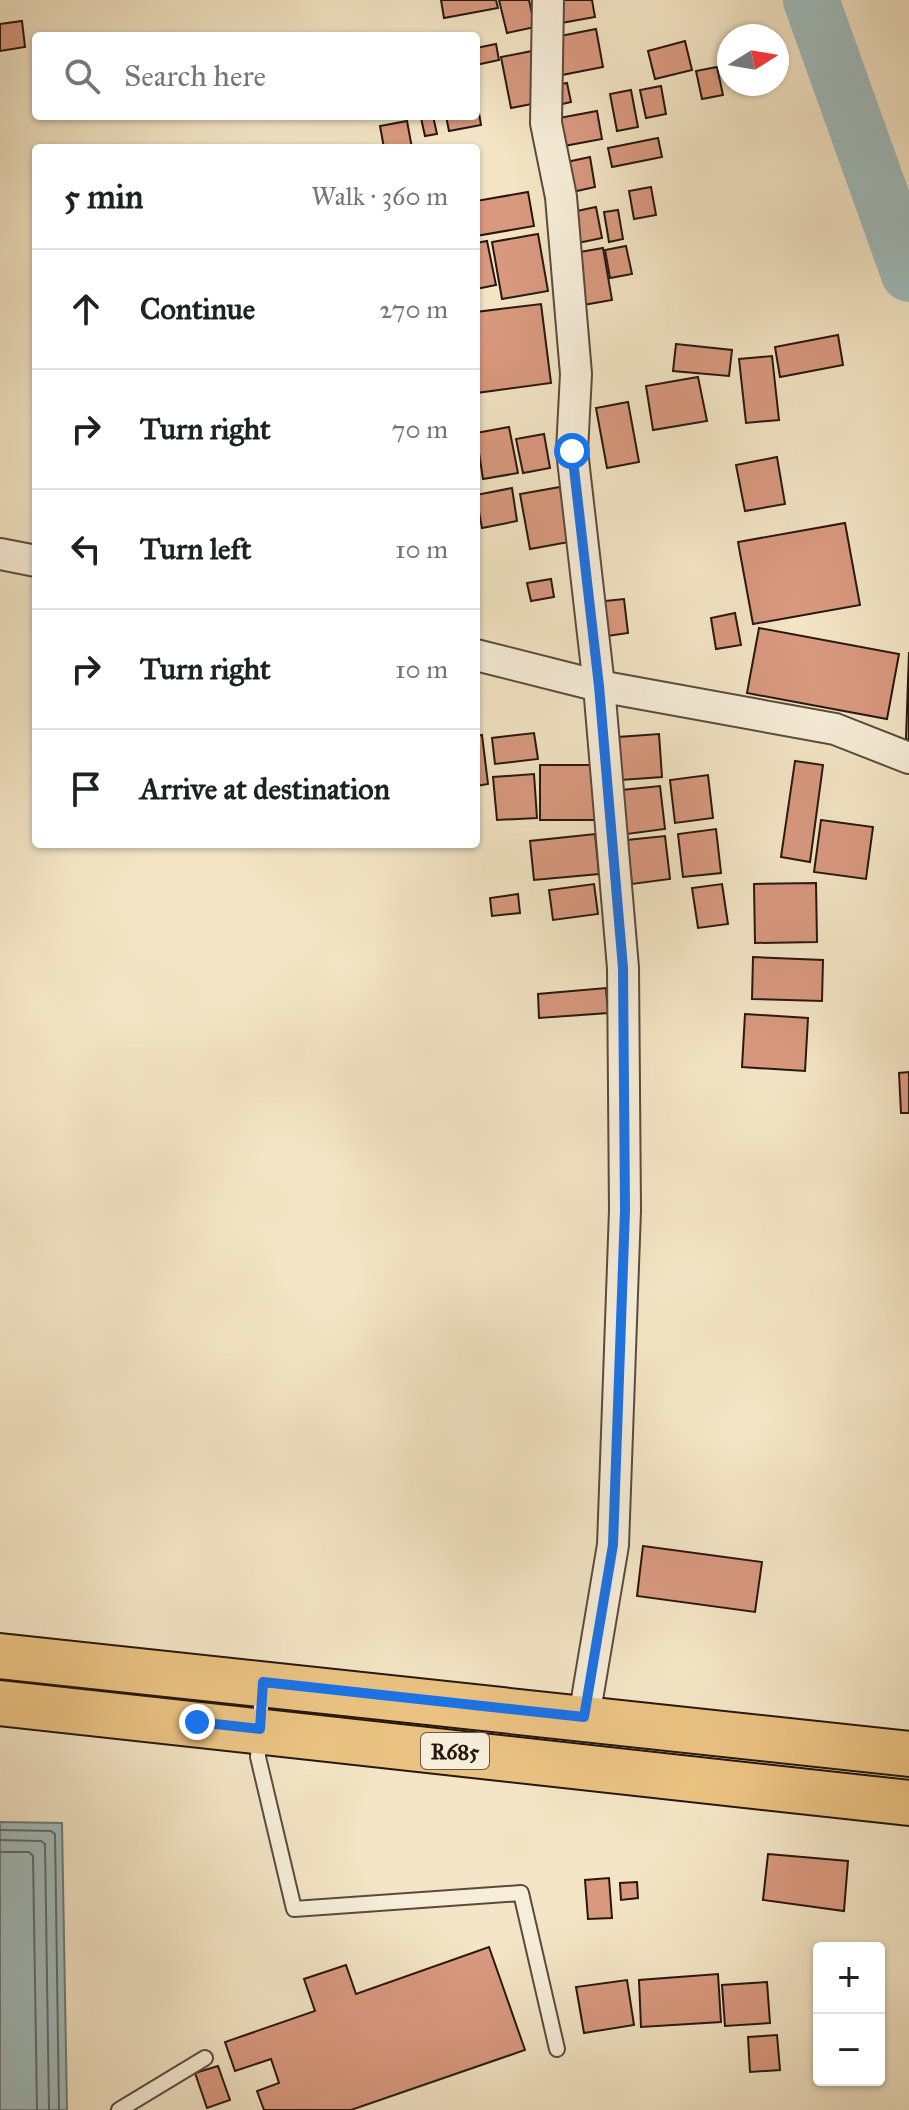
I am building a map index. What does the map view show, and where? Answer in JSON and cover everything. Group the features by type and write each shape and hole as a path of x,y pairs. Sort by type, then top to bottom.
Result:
{"main road":[{"name":"R685","path":"0,1656 909,1754"},
{"name":"R685","path":"0,1703 260,1729 909,1803"},
{"path":"685,1777 692,1730"}],"street":[{"path":"548,0 546,123 562,212 576,374 572,451 599,686 623,968 625,1210 613,1545 584,1717"},
{"path":"0,554 32,560"},
{"path":"480,656 599,686 835,729 909,758"}],"lane":[{"path":"263,1682 258,1757 294,1909 521,1893 557,2049"},
{"path":"119,2110 205,2058"}],"water":[{"path":"0,1822 62,1823 67,2110 0,2110"}],"building":[{"path":"441,0 496,0 498,8 444,18"},
{"path":"499,0 529,0 535,27 507,33"},
{"path":"557,0 592,0 595,17 561,23"},
{"path":"22,21 25,47 0,51 0,24"},
{"path":"596,29 603,67 562,75 555,37"},
{"path":"685,41 692,70 655,79 648,51"},
{"path":"496,44 499,60 480,64 480,47"},
{"path":"532,51 542,102 511,108 501,57"},
{"path":"717,67 718,96 702,99 696,71"},
{"path":"567,83 571,102 554,106 550,86"},
{"path":"661,86 666,114 646,118 640,90"},
{"path":"631,90 638,127 617,131 610,94"},
{"path":"597,111 602,139 564,146 559,118"},
{"path":"480,119 481,125 449,131 447,120"},
{"path":"421,120 434,120 437,134 425,136"},
{"path":"407,121 411,144 383,144 380,126"},
{"path":"658,138 662,157 612,167 608,148"},
{"path":"590,157 595,187 568,193 562,163"},
{"path":"651,187 656,215 634,219 629,191"},
{"path":"528,192 534,226 480,235 480,200"},
{"path":"596,207 602,238 573,244 567,213"},
{"path":"618,210 623,239 609,242 604,212"},
{"path":"538,234 548,291 502,299 492,242"},
{"path":"487,241 496,285 480,288 480,242"},
{"path":"626,246 632,274 610,278 605,250"},
{"path":"603,248 612,300 583,305 574,253"},
{"path":"541,304 551,383 480,392 480,312"},
{"path":"838,335 843,365 780,377 775,347"},
{"path":"676,344 732,350 729,376 673,371"},
{"path":"772,356 779,420 746,423 739,359"},
{"path":"698,377 707,421 653,430 646,386"},
{"path":"628,402 639,462 607,468 596,408"},
{"path":"509,427 518,473 483,479 480,432"},
{"path":"544,434 550,468 523,473 516,439"},
{"path":"777,457 785,504 745,511 736,465"},
{"path":"560,487 569,542 530,549 520,494"},
{"path":"512,488 517,521 482,528 480,494"},
{"path":"845,523 860,605 753,624 738,542"},
{"path":"551,579 554,597 531,601 527,583"},
{"path":"624,599 628,633 600,637 596,602"},
{"path":"735,613 741,645 716,649 711,618"},
{"path":"759,628 899,654 887,719 747,693"},
{"path":"909,652 909,740 906,739"},
{"path":"534,733 538,759 495,764 492,738"},
{"path":"659,734 662,777 621,780 618,737"},
{"path":"480,735 488,784 480,785"},
{"path":"795,761 823,765 810,862 781,857"},
{"path":"540,765 595,765 595,820 540,820"},
{"path":"534,774 537,818 497,820 493,777"},
{"path":"708,775 713,818 675,823 670,780"},
{"path":"660,786 665,829 627,834 622,790"},
{"path":"821,820 873,827 866,879 814,872"},
{"path":"716,829 721,873 683,877 678,834"},
{"path":"595,834 599,874 534,880 530,841"},
{"path":"665,836 670,879 632,884 627,840"},
{"path":"816,883 817,942 755,943 754,884"},
{"path":"594,884 598,914 553,920 549,890"},
{"path":"722,884 728,924 698,928 692,888"},
{"path":"518,894 520,913 492,916 490,898"},
{"path":"753,957 823,960 822,1001 752,999"},
{"path":"606,988 608,1013 539,1018 538,994"},
{"path":"745,1014 808,1018 805,1071 742,1067"},
{"path":"909,1072 909,1113 901,1113 899,1073"},
{"path":"643,1546 762,1562 755,1612 637,1596"},
{"path":"768,1854 848,1861 844,1911 763,1900"},
{"path":"609,1878 612,1918 588,1919 585,1880"},
{"path":"637,1882 638,1898 621,1900 620,1883"},
{"path":"489,1947 525,2050 351,2110 264,2110 257,2091 279,2083 271,2059 235,2071 225,2042 315,2011 304,1979 346,1965 356,1994"},
{"path":"718,1974 721,2022 641,2027 639,1980"},
{"path":"627,1980 634,2025 584,2033 576,1987"},
{"path":"767,1982 770,2023 725,2026 722,1985"},
{"path":"777,2035 780,2070 750,2072 748,2037"},
{"path":"218,2066 230,2100 207,2108 195,2073"}],"waterway":[{"path":"811,0 909,274"}],"route":[{"path":"197,1722 260,1729 263,1682 584,1717 613,1545 625,1210 623,968 599,686 572,451"}]}
